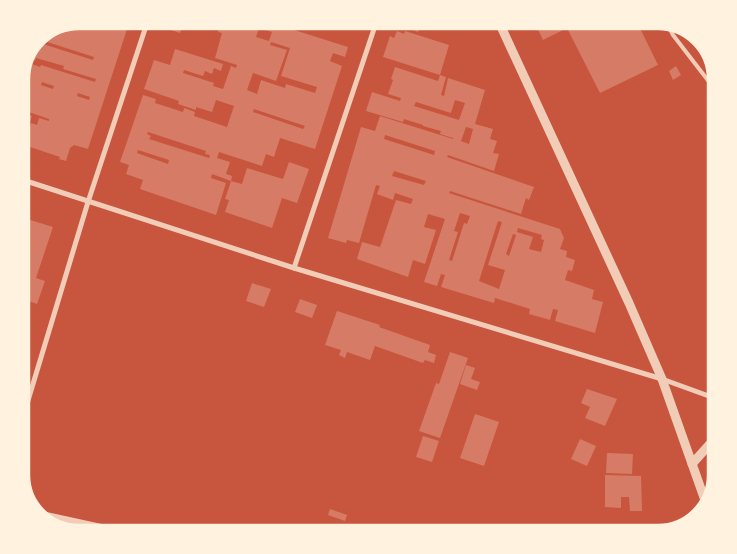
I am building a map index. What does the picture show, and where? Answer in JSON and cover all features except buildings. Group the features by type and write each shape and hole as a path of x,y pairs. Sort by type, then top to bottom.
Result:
{"street":[{"path":"29,397 88,202 145,29"},
{"path":"294,268 374,29"},
{"path":"502,29 625,294 662,379 704,497"},
{"path":"29,183 294,268 662,379 708,396"},
{"path":"692,464 708,446"},
{"path":"52,518 85,525"}],"lane":[{"path":"671,30 708,80"}]}
